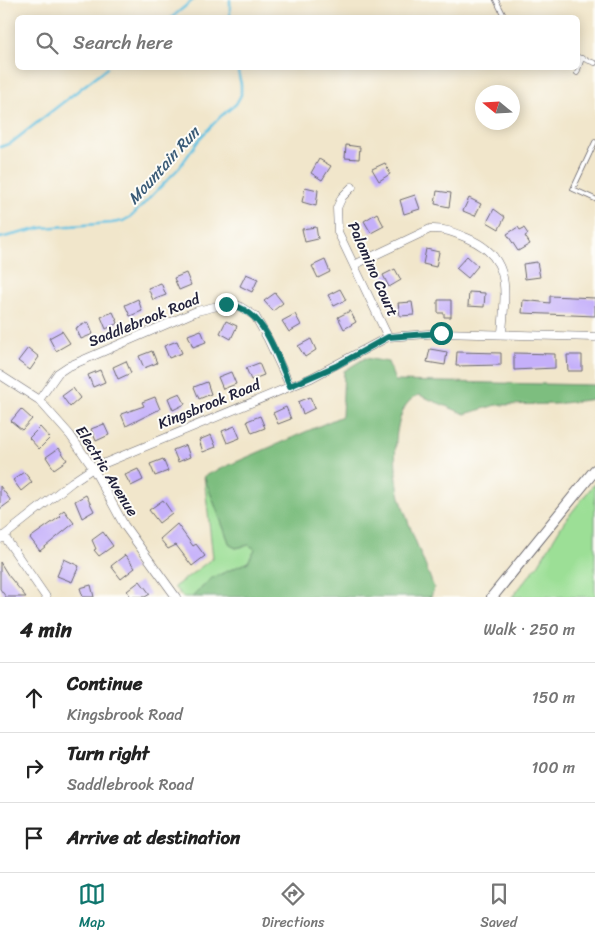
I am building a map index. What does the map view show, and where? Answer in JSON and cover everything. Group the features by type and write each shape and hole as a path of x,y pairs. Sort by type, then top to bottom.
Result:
{"street":[{"name":"Palomino Court","path":"352,187 342,197 337,208 336,221 343,245 388,337"},
{"path":"354,265 430,229 441,228 481,244 496,257 503,274 502,333"},
{"name":"Saddlebrook Road","path":"39,400 58,373 67,367 197,311 226,304 239,306 255,316 290,386"},
{"name":"Kingsbrook Road","path":"2,538 72,482 93,468 336,366 388,337 441,333 502,333 595,337"},
{"name":"Electric Avenue","path":"0,375 39,400 70,435 93,468 121,519 176,597"},
{"path":"492,597 595,470"},
{"path":"2,538 46,597"}],"lane":[{"path":"496,0 504,15"},
{"path":"580,58 595,63"},
{"path":"595,144 573,189 595,199"}],"green space":[{"path":"365,358 388,362 395,381 595,385 595,399 555,404 496,405 465,414 419,395 409,401 398,425 395,457 396,472 400,497 434,588 431,597 192,597 212,578 248,562 255,549 249,545 236,548 230,545 204,476 342,416 344,371"},
{"path":"204,476 230,545 236,548 249,545 255,549 248,562 212,578 192,597 183,597 174,587 213,558"},
{"path":"595,483 595,597 512,597 538,565 564,522"}],"building":[{"path":"346,145 360,147 359,159 345,158"},
{"path":"319,159 331,166 322,180 311,173"},
{"path":"385,163 390,174 379,181 372,169"},
{"path":"305,187 318,190 316,206 302,202"},
{"path":"437,191 451,193 449,207 435,204"},
{"path":"415,195 420,209 404,214 400,200"},
{"path":"469,198 481,204 475,216 463,211"},
{"path":"494,209 505,217 499,229 487,222"},
{"path":"377,213 384,226 371,233 364,221"},
{"path":"316,227 318,239 305,242 302,229"},
{"path":"518,227 520,230 524,228 528,234 525,236 530,244 518,251 507,234"},
{"path":"426,249 439,252 436,267 423,264"},
{"path":"467,256 478,266 468,278 456,268"},
{"path":"325,260 330,272 318,278 312,266"},
{"path":"537,262 540,277 525,279 523,264"},
{"path":"395,269 401,280 389,287 383,275"},
{"path":"186,273 191,285 179,290 174,278"},
{"path":"246,274 258,279 252,292 240,286"},
{"path":"161,283 166,295 153,300 148,288"},
{"path":"340,289 346,300 334,306 328,295"},
{"path":"469,292 485,293 484,307 468,306"},
{"path":"275,293 283,303 273,311 264,301"},
{"path":"550,296 595,298 595,316 522,313 523,300 550,303"},
{"path":"138,299 142,311 130,316 125,305"},
{"path":"438,300 451,300 451,317 444,317 444,313 438,313"},
{"path":"412,302 414,315 400,316 398,303"},
{"path":"350,311 356,322 344,329 338,317"},
{"path":"113,312 118,323 106,329 101,317"},
{"path":"295,314 301,325 289,332 282,321"},
{"path":"226,321 237,326 231,339 220,333"},
{"path":"88,322 93,334 81,339 76,328"},
{"path":"201,330 206,342 193,347 188,335"},
{"path":"62,331 70,343 56,351 49,338"},
{"path":"311,339 316,350 305,357 298,346"},
{"path":"177,341 182,353 169,358 164,346"},
{"path":"28,348 39,357 30,370 18,361"},
{"path":"430,349 447,352 445,365 427,362"},
{"path":"152,351 157,363 144,368 139,356"},
{"path":"457,352 501,353 501,365 456,366"},
{"path":"514,353 555,354 555,368 514,370"},
{"path":"567,355 582,355 582,371 568,371"},
{"path":"126,361 131,373 118,379 113,367"},
{"path":"259,363 264,375 251,380 246,368"},
{"path":"100,370 105,382 93,387 88,375"},
{"path":"231,372 236,384 223,389 218,377"},
{"path":"207,382 211,394 199,399 194,387"},
{"path":"73,388 80,398 70,407 62,396"},
{"path":"180,393 185,404 173,410 168,398"},
{"path":"155,397 160,409 126,426 121,414 144,406 142,402"},
{"path":"310,397 315,408 303,414 298,402"},
{"path":"286,407 291,419 278,424 273,413"},
{"path":"21,409 32,419 22,430 11,421"},
{"path":"260,416 265,428 252,433 247,421"},
{"path":"104,424 109,435 96,441 91,429"},
{"path":"235,426 240,438 227,443 222,431"},
{"path":"40,427 50,438 39,449 29,438"},
{"path":"211,435 216,447 203,452 199,440"},
{"path":"186,445 190,457 178,462 173,450"},
{"path":"59,448 67,460 54,469 46,457"},
{"path":"163,459 168,471 155,476 150,464"},
{"path":"138,469 143,480 131,486 125,475"},
{"path":"24,472 32,482 21,491 13,480"},
{"path":"0,486 11,501 0,509"},
{"path":"86,495 94,511 82,518 75,501"},
{"path":"163,500 172,513 159,523 149,510"},
{"path":"64,510 74,523 40,551 30,538 61,516 59,514"},
{"path":"177,524 193,546 196,544 205,556 192,566 176,545 168,549 160,539"},
{"path":"103,532 113,546 99,556 94,550 96,549 92,540"},
{"path":"125,555 135,568 121,579 111,566"},
{"path":"64,559 79,566 72,582 57,576"},
{"path":"0,562 26,597 6,597 0,589"},
{"path":"140,581 150,594 145,597 131,597 127,591"},
{"path":"91,585 94,597 83,597 80,588"}],"waterway":[{"path":"175,15 193,0"},
{"name":"Mountain Run","path":"230,0 230,15"},
{"path":"0,147 11,143 104,70"},
{"name":"Mountain Run","path":"0,238 41,228 112,223 123,221 132,216 179,168 201,137 221,116 236,104 241,95 241,84 238,70"}],"route":[{"path":"226,304 239,306 255,316 290,386 336,366 350,356 388,337 441,333"}]}
